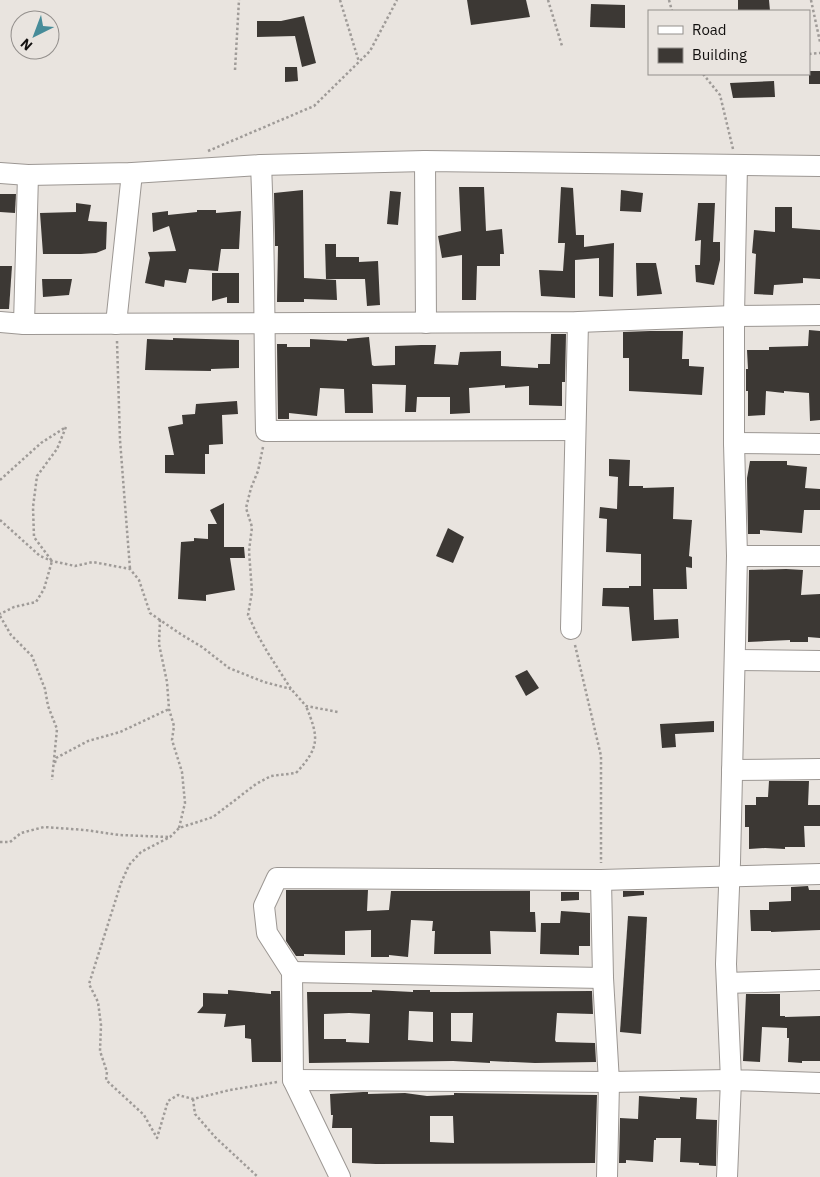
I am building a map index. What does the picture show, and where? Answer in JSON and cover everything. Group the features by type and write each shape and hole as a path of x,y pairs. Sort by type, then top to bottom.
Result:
{"street":[{"path":"425,161 426,323"},
{"path":"0,173 28,175 132,174 260,165 425,161 820,166"},
{"path":"260,165 264,238 266,431 575,430"},
{"path":"727,1177 731,1080 726,964 730,877 737,556 734,443 734,316 737,165"},
{"path":"116,324 132,174"},
{"path":"24,324 28,175"},
{"path":"0,322 24,324 116,324 578,322 820,315"},
{"path":"571,628 578,322"},
{"path":"734,443 820,444"},
{"path":"737,556 820,556"},
{"path":"734,660 820,661"},
{"path":"732,770 820,769"},
{"path":"340,1177 293,1080 292,972 268,933 264,906 277,878 601,880 820,874"},
{"path":"601,880 608,1082 607,1177"},
{"path":"292,972 603,978"},
{"path":"727,983 820,980"},
{"path":"293,1080 608,1082 731,1080 820,1083"}],"path":[{"path":"235,70 238,0"},
{"path":"340,0 359,62"},
{"path":"204,152 314,106 370,51 397,0"},
{"path":"548,0 562,46"},
{"path":"811,0 820,42"},
{"path":"703,75 720,94 737,165"},
{"path":"116,324 120,440 130,569 139,580 150,613 202,647 229,668 246,676 291,689"},
{"path":"0,480 41,443 66,427 57,449 37,476 33,507 34,537 52,561"},
{"path":"266,431 258,471 246,508 252,527 249,551 252,592 248,615 257,634 291,689 306,706 315,729 315,747 308,760 296,773 272,776 256,784 213,817 179,828 170,837 141,852 129,865 113,902 89,984 98,1002 101,1025 100,1051 107,1072 106,1080 144,1115 157,1138 168,1101 178,1095 194,1099 230,1090 293,1080"},
{"path":"0,520 40,556 52,561 75,566 93,562 130,569"},
{"path":"52,561 44,589 36,602 14,607 0,615 11,635 32,656 45,689 48,706 57,729 52,780 56,758 88,741 127,729 169,709"},
{"path":"160,620 158,644 167,682 169,709 174,726 172,740 182,772 185,803 179,828"},
{"path":"571,628 602,756 601,880"},
{"path":"306,706 338,712"},
{"path":"0,842 10,842 20,833 44,826 119,835 170,837"},
{"path":"194,1099 195,1114 216,1138 258,1177"}],"building":[{"path":"467,0 526,0 530,17 471,25"},
{"path":"738,0 769,0 770,10 738,10"},
{"path":"591,4 625,5 625,28 590,27"},
{"path":"304,16 316,63 302,67 295,36 257,37 257,21 281,21"},
{"path":"285,67 297,67 298,81 285,82"},
{"path":"810,71 820,71 820,84 809,84"},
{"path":"774,81 775,97 733,98 730,83"},
{"path":"459,187 484,187 486,231 502,229 504,254 500,254 500,266 477,266 476,300 462,300 462,255 442,258 438,236 461,231"},
{"path":"561,187 573,188 576,235 584,235 584,247 614,243 613,297 599,296 599,258 575,260 575,298 541,296 539,270 563,271 565,243 558,243"},
{"path":"303,190 304,278 336,280 337,300 304,299 304,302 277,302 278,246 275,246 274,193"},
{"path":"621,190 643,193 641,212 620,211"},
{"path":"390,191 401,192 398,225 387,224"},
{"path":"0,194 16,194 15,213 0,212"},
{"path":"76,203 91,205 88,221 107,222 106,249 96,253 43,254 40,213 76,212"},
{"path":"698,203 715,203 713,242 720,242 720,260 714,285 696,282 695,265 700,265 701,240 695,241"},
{"path":"775,207 792,207 792,228 820,230 820,279 803,278 803,283 774,285 773,295 754,294 756,254 752,253 754,230 775,232"},
{"path":"197,210 216,210 216,213 241,211 239,249 221,249 218,271 189,269 186,283 165,280 164,287 145,283 150,258 148,252 176,251 169,226 153,232 152,213 168,211 168,215 197,212"},
{"path":"325,244 336,244 336,257 359,257 359,262 378,261 380,305 367,306 365,279 326,279"},
{"path":"636,263 656,263 662,294 637,296"},
{"path":"0,266 12,266 9,309 0,309"},
{"path":"212,273 239,273 239,303 227,303 227,297 212,301"},
{"path":"42,279 72,279 69,295 43,297"},
{"path":"809,330 820,331 820,420 810,421 809,393 784,391 784,393 766,391 765,415 748,416 748,391 746,391 747,350 769,350 769,347 808,346"},
{"path":"683,331 682,359 689,359 689,366 704,367 702,395 629,391 629,358 623,358 623,332"},
{"path":"551,334 566,334 565,382 562,382 562,406 529,405 529,386 505,388 505,385 469,388 470,413 450,414 450,397 417,397 416,412 405,412 406,385 372,384 373,413 345,413 344,389 320,388 317,416 289,413 289,419 278,419 277,344 287,344 287,347 310,347 310,339 347,341 347,339 369,337 372,365 374,366 395,365 395,346 436,345 434,364 458,365 460,352 501,351 501,366 538,368 538,364 550,364"},
{"path":"173,338 239,340 239,368 211,369 211,371 145,370 147,339 173,340"},
{"path":"237,401 238,414 222,415 223,444 209,445 209,454 205,454 205,474 165,473 165,455 174,455 168,427 183,424 182,415 195,414 196,404"},
{"path":"609,459 630,460 629,486 643,486 643,488 674,487 673,519 692,520 689,556 692,557 692,568 686,567 687,589 653,589 654,620 678,619 679,638 632,641 629,607 602,606 603,588 641,586 641,554 606,552 607,519 599,518 600,507 617,509 618,477 609,476"},
{"path":"750,461 787,461 787,465 807,467 805,488 820,489 820,510 804,510 802,533 760,530 760,534 748,534 747,478"},
{"path":"224,503 224,547 244,547 245,558 230,558 235,590 206,595 206,601 178,599 181,542 194,541 194,538 208,539 208,524 217,524 210,510"},
{"path":"448,528 464,537 453,563 436,556"},
{"path":"749,570 803,570 801,595 820,594 820,638 808,637 808,642 790,642 790,640 748,642"},
{"path":"527,670 539,688 526,696 515,676"},
{"path":"714,721 714,732 675,734 676,747 662,748 660,724"},
{"path":"769,781 809,781 808,805 820,805 820,826 804,826 805,847 749,849 749,827 745,827 745,805 756,805 756,797 768,797"},
{"path":"808,886 809,890 820,890 820,930 751,931 750,910 769,910 769,902 791,901 791,887"},
{"path":"286,890 368,890 367,911 389,910 391,891 530,891 530,912 535,912 536,932 490,931 491,954 434,954 435,931 432,931 433,921 411,920 408,957 389,955 389,957 371,957 371,930 345,931 345,955 304,954 304,956 296,956 286,941"},
{"path":"623,891 644,891 644,895 623,897"},
{"path":"561,892 579,892 579,900 561,901"},
{"path":"561,911 590,913 590,946 579,946 579,955 540,954 541,923 560,923"},
{"path":"628,916 647,917 641,1034 620,1032"},
{"path":"228,990 271,994 271,991 280,991 281,1062 252,1062 251,1039 245,1038 245,1025 224,1027 226,1014 197,1013 203,1006 203,993 228,994"},
{"path":"372,990 413,992 413,990 430,990 430,992 592,991 593,1014 557,1013 555,1040 556,1042 595,1043 596,1062 309,1063 307,992 372,992","holes":["409,1011 433,1012 433,1042 408,1040","451,1013 473,1013 472,1042 451,1041","324,1014 370,1014 369,1043 346,1042 346,1039 324,1039"]},
{"path":"746,994 780,994 780,1016 820,1016 820,1061 788,1062 789,1038 787,1038 787,1028 762,1027 760,1062 743,1061"},
{"path":"368,1092 368,1094 405,1093 427,1096 454,1095 454,1093 597,1095 595,1163 352,1163 352,1128 332,1128 333,1115 331,1115 330,1094","holes":["430,1116 453,1116 454,1143 430,1142"]},
{"path":"639,1096 680,1099 680,1097 697,1098 696,1119 717,1120 716,1166 680,1162 681,1138 656,1138 654,1140 653,1162 626,1160 626,1163 619,1163 620,1118 638,1119"}]}
